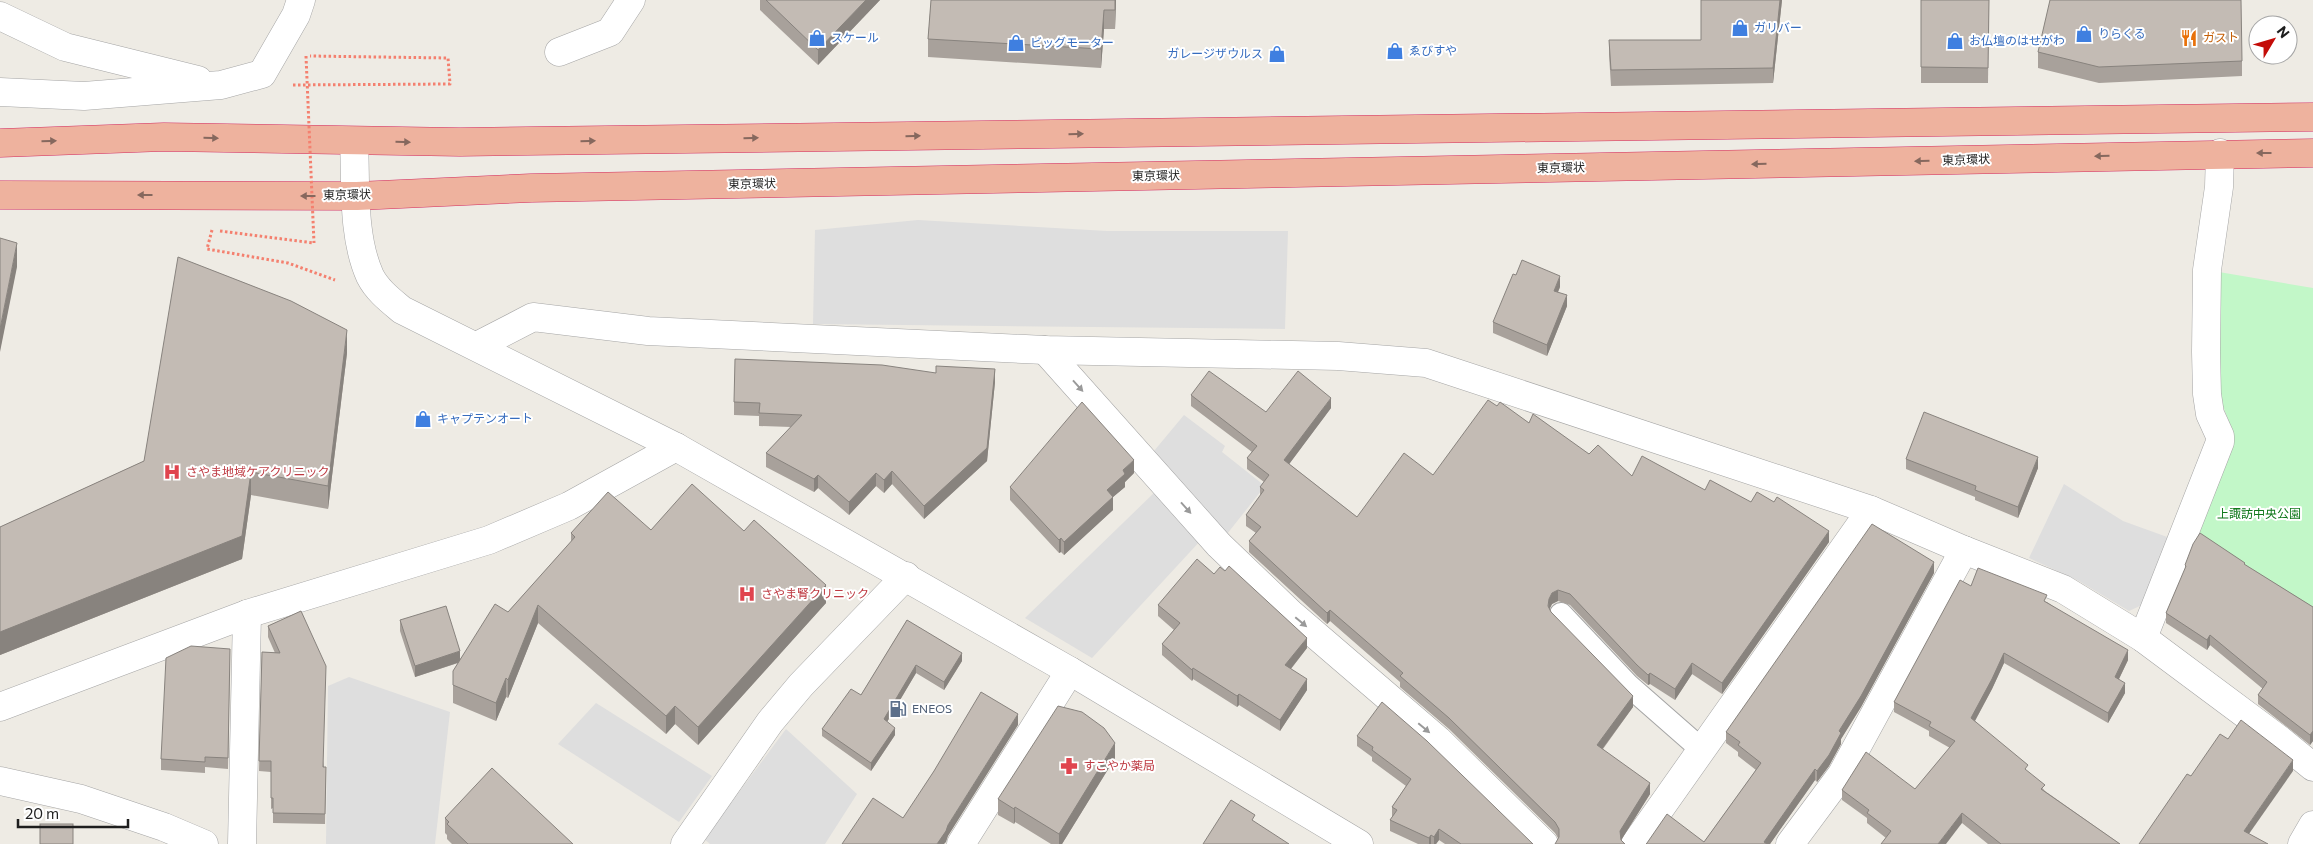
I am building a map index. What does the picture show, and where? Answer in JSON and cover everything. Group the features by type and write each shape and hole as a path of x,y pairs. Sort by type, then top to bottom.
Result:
{"highway":[{"path":"0,143 164,137 354,142 549,141 2313,116"},
{"name":"東京環状","path":"0,195 356,196 532,188 1865,162 2220,153 2313,153"}],"street":[{"path":"0,92 84,96 221,85 262,74 296,15 301,0"},
{"path":"559,52 610,32 631,0"},
{"path":"0,16 65,47 221,85"},
{"path":"354,142 356,196 363,253 371,277 384,295 402,310 676,447 906,576 1070,671 1359,844"},
{"path":"2143,638 2220,442 2220,436 2210,414 2206,394 2207,270 2219,187 2220,153"},
{"path":"476,346 533,317 648,331 1045,350 1338,356 1426,363 1871,510 1964,550 2063,589 2143,638 2280,740 2313,767"},
{"path":"1045,350 1219,545 1290,613 1438,740 1544,844"},
{"path":"0,707 246,614 489,540 569,506 676,447"},
{"path":"1636,844 1871,510"},
{"path":"1790,844 1842,774 1964,550"},
{"path":"685,844 770,722 801,685 906,576"},
{"path":"242,844 246,614"},
{"path":"961,844 1070,671"},
{"path":"0,781 81,799 164,827 204,844"},
{"path":"2302,844 2313,825"}],"lane":[{"path":"1561,614 1628,685 1701,750"}],"path":[{"path":"285,85 305,85 314,85 344,85 353,84 450,84 448,58 306,56 307,76 308,86 314,243 210,230 207,250 288,263 340,282"}],"green space":[{"name":"上諏訪中央公園","path":"2219,272 2313,288 2313,608 2194,536 2234,435 2216,388"}],"shaded area":[{"path":"918,220 1107,231 1288,231 1285,329 813,324 815,230"},
{"path":"1184,415 1225,446 1222,452 1265,486 1223,539 1149,457"},
{"path":"2064,484 2123,521 2170,538 2142,605 2129,611 2077,580 2029,558"},
{"path":"1157,490 1201,540 1092,658 1025,618"},
{"path":"349,677 450,712 435,844 326,844 328,686"},
{"path":"596,703 712,776 679,822 558,744"},
{"path":"786,729 857,794 825,844 710,844 704,839"}],"building":[{"name":"スケール","path":"766,0 866,0 818,50"},
{"name":"ビッグモーター","path":"931,0 1115,0 1115,10 1104,10 1101,49 928,39"},
{"name":"ガリバー","path":"1701,0 1780,0 1773,68 1611,70 1609,40 1701,40"},
{"name":"お仏壇のはせがわ","path":"1921,0 1989,0 1988,68 1921,67"},
{"path":"2050,0 2241,0 2242,61 2099,67 2038,52"},
{"path":"0,238 17,243 0,329"},
{"path":"178,257 291,301 347,330 328,486 251,472 242,536 0,632 0,527 144,461"},
{"path":"1522,260 1560,276 1554,291 1567,295 1547,345 1493,322 1513,274 1516,275"},
{"path":"735,359 882,365 936,373 936,366 995,369 987,448 924,506 892,471 884,480 876,473 849,502 818,475 814,479 766,453 802,415 759,413 760,403 734,402"},
{"path":"1209,371 1266,412 1298,371 1331,398 1284,460 1357,517 1404,453 1433,475 1488,400 1497,406 1500,402 1529,423 1533,414 1589,454 1598,445 1632,476 1642,456 1705,490 1710,480 1751,502 1757,492 1774,502 1777,497 1829,531 1722,683 1692,663 1675,689 1650,673 1648,675 1570,594 1558,590 1552,593 1548,606 1551,612 1633,696 1597,745 1650,783 1620,831 1621,840 1625,844 1555,844 1559,837 1559,829 1555,822 1449,718 1400,676 1403,673 1330,610 1327,613 1249,541 1261,527 1246,515 1264,490 1260,487 1269,475 1247,458 1257,446 1191,395"},
{"path":"1082,402 1134,460 1123,470 1125,474 1107,490 1113,497 1064,542 1061,538 1059,540 1010,487"},
{"path":"1924,412 2038,457 2018,507 1975,490 1976,486 1906,459"},
{"path":"692,484 744,531 754,520 826,585 698,727 675,706 666,716 538,605 508,680 506,678 496,703 453,685 453,671 495,604 508,612 575,537 571,533 608,492 651,530"},
{"path":"1872,524 1934,562 1861,696 1839,731 1841,733 1829,755 1817,771 1815,769 1764,842 1767,844 1646,844 1667,814 1704,842 1761,763 1738,745 1740,742 1726,732"},
{"path":"2200,533 2244,564 2313,607 2313,731 2310,735 2258,695 2267,682 2210,635 2207,640 2166,613 2193,544"},
{"path":"1197,559 1214,574 1220,567 1225,571 1229,566 1307,638 1285,665 1307,679 1280,720 1239,694 1237,696 1193,668 1192,670 1162,644 1180,623 1158,605"},
{"path":"1978,568 2047,595 2044,601 2128,650 2115,677 2125,683 2108,713 2004,653 1971,718 2028,765 2025,769 2045,785 2041,789 2120,844 2001,844 1962,813 1938,844 1881,844 1891,831 1867,813 1869,810 1842,790 1866,752 1915,789 1955,741 1929,726 1931,722 1894,702 1960,580 1971,586"},
{"path":"446,606 460,651 415,666 400,620"},
{"path":"301,611 326,666 323,767 326,767 325,814 273,813 271,761 259,761 262,652 280,653 268,626"},
{"path":"907,620 962,653 944,682 916,665 884,719 895,728 871,763 822,729 851,689 861,695"},
{"path":"191,646 230,649 228,758 205,757 205,762 161,759 166,658"},
{"path":"981,692 1018,714 937,844 842,844 873,798 903,818 934,771"},
{"path":"1382,702 1427,741 1533,844 1461,844 1439,829 1434,837 1431,835 1429,838 1390,820 1397,810 1392,807 1411,779 1372,750 1373,747 1357,736"},
{"path":"1058,706 1082,712 1104,728 1115,743 1059,834 1015,807 1014,809 998,799"},
{"path":"2241,720 2293,760 2244,831 2268,844 2139,844 2187,774 2191,776 2220,734 2228,739"},
{"path":"492,768 573,844 468,844 447,824 449,822 445,818"},
{"path":"1231,800 1255,815 1252,820 1289,844 1203,844"},
{"path":"40,824 73,824 73,844 40,844"}],"place":[{"name":"ガリバー","path":"1740,28"},
{"name":"りらくる","path":"2084,34"},
{"name":"スケール","path":"817,38"},
{"name":"ガスト","path":"2189,38"},
{"name":"お仏壇のはせがわ","path":"1955,41"},
{"name":"ビッグモーター","path":"1016,43"},
{"name":"ゑびすや","path":"1395,51"},
{"name":"ガレージザウルス","path":"1277,54"},
{"name":"キャプテンオート","path":"423,419"},
{"name":"さやま地域ケアクリニック","path":"172,472"},
{"name":"さやま腎クリニック","path":"747,594"},
{"name":"ENEOS","path":"898,709"},
{"name":"すこやか薬局","path":"1069,766"}]}
